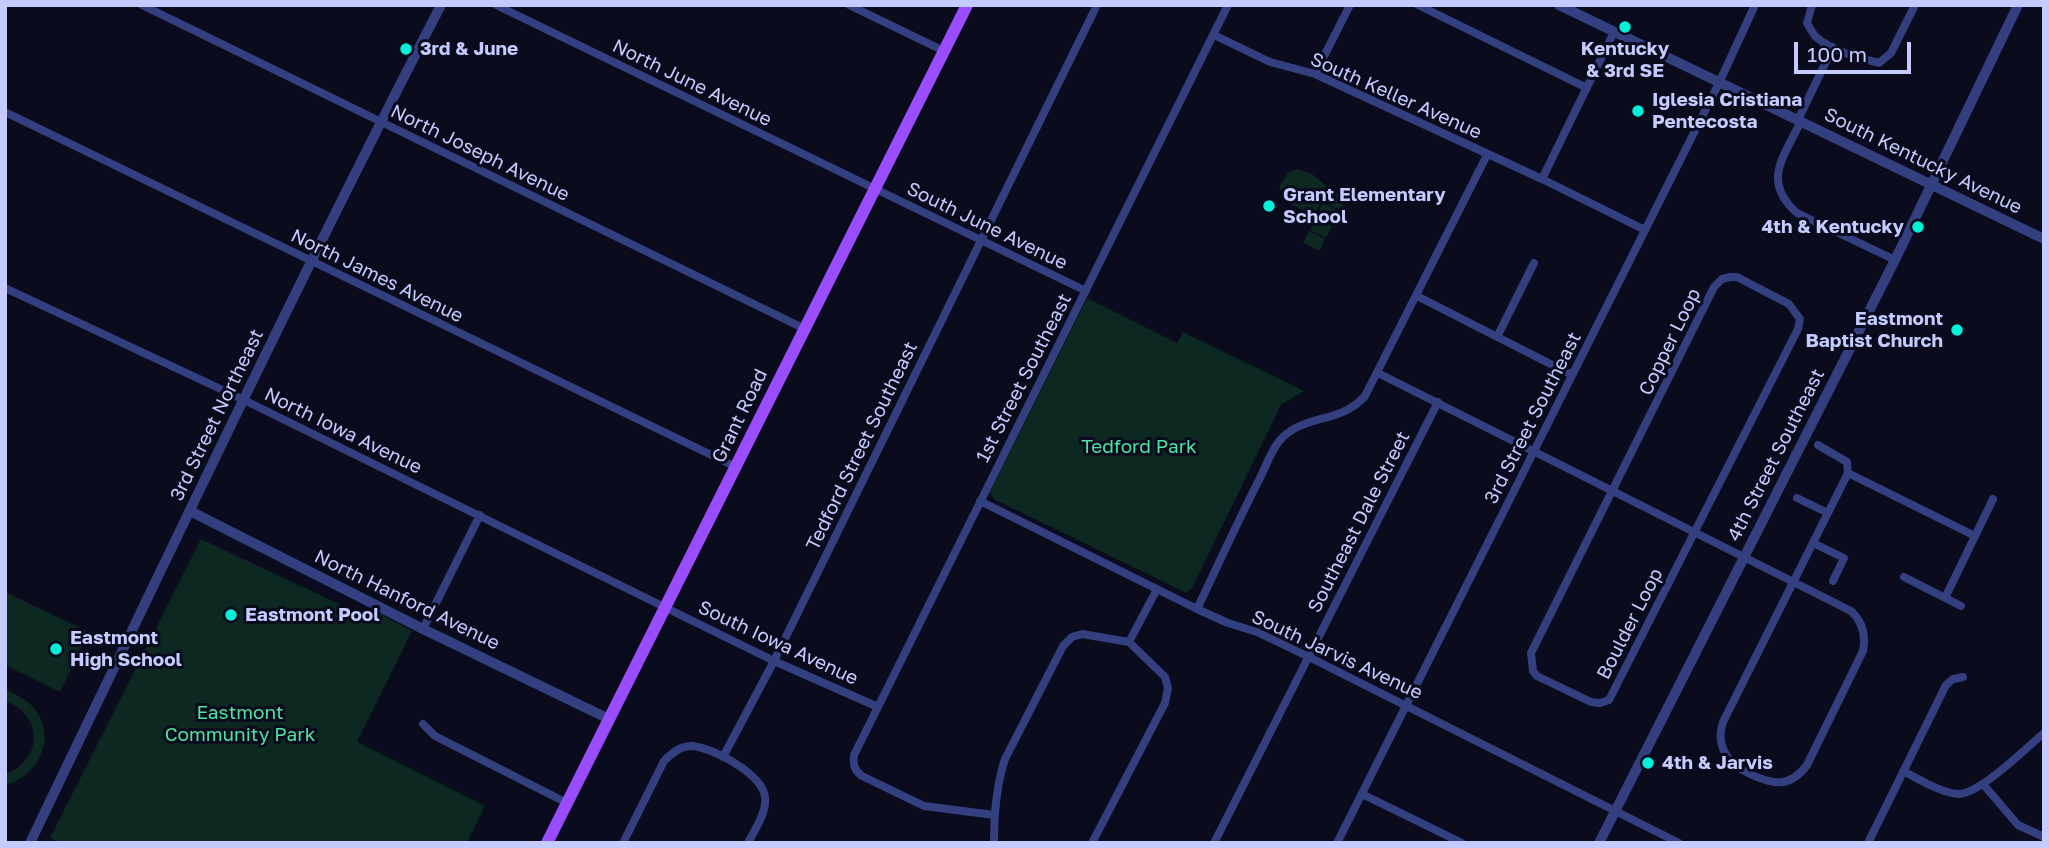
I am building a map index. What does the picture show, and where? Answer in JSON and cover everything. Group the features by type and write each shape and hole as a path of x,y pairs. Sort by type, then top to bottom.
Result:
{"main road":[{"name":"Grant Road","path":"547,843 967,5"}],"street":[{"name":"North Joseph Avenue","path":"142,5 805,328"},
{"name":"3rd Street Northeast","path":"30,843 244,400 441,5"},
{"name":"North June Avenue","path":"496,5 875,189"},
{"path":"849,5 944,51"},
{"name":"Tedford Street Southeast","path":"723,757 774,661 1097,5"},
{"name":"1st Street Southeast","path":"994,815 924,806 862,776 853,766 857,748 1228,5"},
{"path":"1315,74 1350,5"},
{"path":"1418,5 1587,88"},
{"name":"South Kentucky Avenue","path":"1559,5 2044,239"},
{"name":"3rd Street Southeast","path":"1337,843 1719,83 1755,5"},
{"path":"1812,5 1807,23 1815,37 1833,47 1880,63 1891,53 1915,5"},
{"name":"4th Street Southeast","path":"1599,843 1895,260 2018,5"},
{"path":"1614,32 1542,179 1645,230"},
{"name":"South Keller Avenue","path":"1214,35 1270,62 1315,74 1542,179"},
{"path":"1833,47 1799,120 1776,179 1786,203 1797,213 1895,260"},
{"name":"North James Avenue","path":"5,112 736,467"},
{"path":"1196,609 1281,439 1301,425 1339,415 1356,406 1365,397 1487,155"},
{"name":"South June Avenue","path":"875,189 1086,291"},
{"path":"1497,337 1534,263"},
{"name":"Copper Loop","path":"1613,492 1714,287 1722,279 1737,277 1789,304 1800,318 1798,329 1694,533"},
{"name":"North Iowa Avenue","path":"5,288 244,400 666,606"},
{"path":"1417,296 1573,375"},
{"path":"1378,373 1535,450 1613,492 1694,533 1744,557 1793,582 1851,611 1858,618 1864,642 1861,656 1807,765 1793,778 1776,783 1764,781 1732,764 1722,748 1721,728 1793,582 1828,513 1847,473 1847,461 1818,445"},
{"name":"Southeast Dale Street","path":"1214,843 1437,402"},
{"path":"1847,473 1975,536"},
{"name":"Boulder Loop","path":"1613,492 1531,653 1533,671 1537,676 1591,702 1609,701 1694,533"},
{"path":"1797,498 1828,513"},
{"path":"1945,598 1993,499"},
{"name":"South Jarvis Avenue","path":"980,501 1196,609 1228,624 1257,632 1309,657 1679,843"},
{"name":"North Hanford Avenue","path":"190,511 609,719"},
{"path":"424,629 480,514"},
{"path":"1813,543 1844,558 1833,581"},
{"path":"1904,578 1961,606"},
{"path":"1129,642 1157,589"},
{"name":"South Iowa Avenue","path":"666,606 774,661 877,707"},
{"path":"994,843 994,815 999,777 1005,759 1063,646 1072,637 1082,634 1129,642 1165,677 1168,688 1165,703 1092,843"},
{"path":"1868,843 1946,685 1953,679 1963,677"},
{"path":"423,724 435,736 567,803"},
{"path":"1903,771 1945,791 1959,794 1983,784 2044,733"},
{"path":"622,843 664,761 672,753 693,746 723,757 755,778 765,794 765,806 748,843"},
{"path":"1983,784 2018,825 2044,837"},
{"path":"1362,794 1462,843"}],"green space":[{"path":"1297,169 1312,174 1328,187 1314,216 1289,203 1279,187 1288,173"},
{"path":"1330,190 1346,198 1340,210 1324,202"},
{"path":"1323,203 1339,211 1333,223 1317,215"},
{"path":"1316,218 1332,226 1326,238 1310,230"},
{"path":"1309,231 1325,239 1320,251 1303,243"},
{"name":"Tedford Park","path":"1087,298 1177,343 1183,332 1304,391 1281,405 1192,588 1186,593 994,499 990,492"},
{"name":"Eastmont Community Park","path":"201,539 371,619 375,611 412,631 357,742 485,806 467,843 60,843 50,838"},
{"path":"5,592 89,632 60,692 5,665"},
{"path":"5,689 33,707 44,730 44,742 42,754 28,773 5,785 5,774 27,759 34,734 25,714 5,701"}],"place":[{"name":"Kentucky & 3rd SE","path":"1625,27"},
{"name":"3rd & June","path":"406,49"},
{"name":"Iglesia Cristiana Pentecosta","path":"1638,111"},
{"name":"Grant Elementary School","path":"1269,206"},
{"name":"4th & Kentucky","path":"1918,227"},
{"name":"Eastmont Baptist Church","path":"1957,330"},
{"name":"Eastmont Pool","path":"231,615"},
{"name":"Eastmont High School","path":"56,649"},
{"name":"4th & Jarvis","path":"1648,763"}]}
